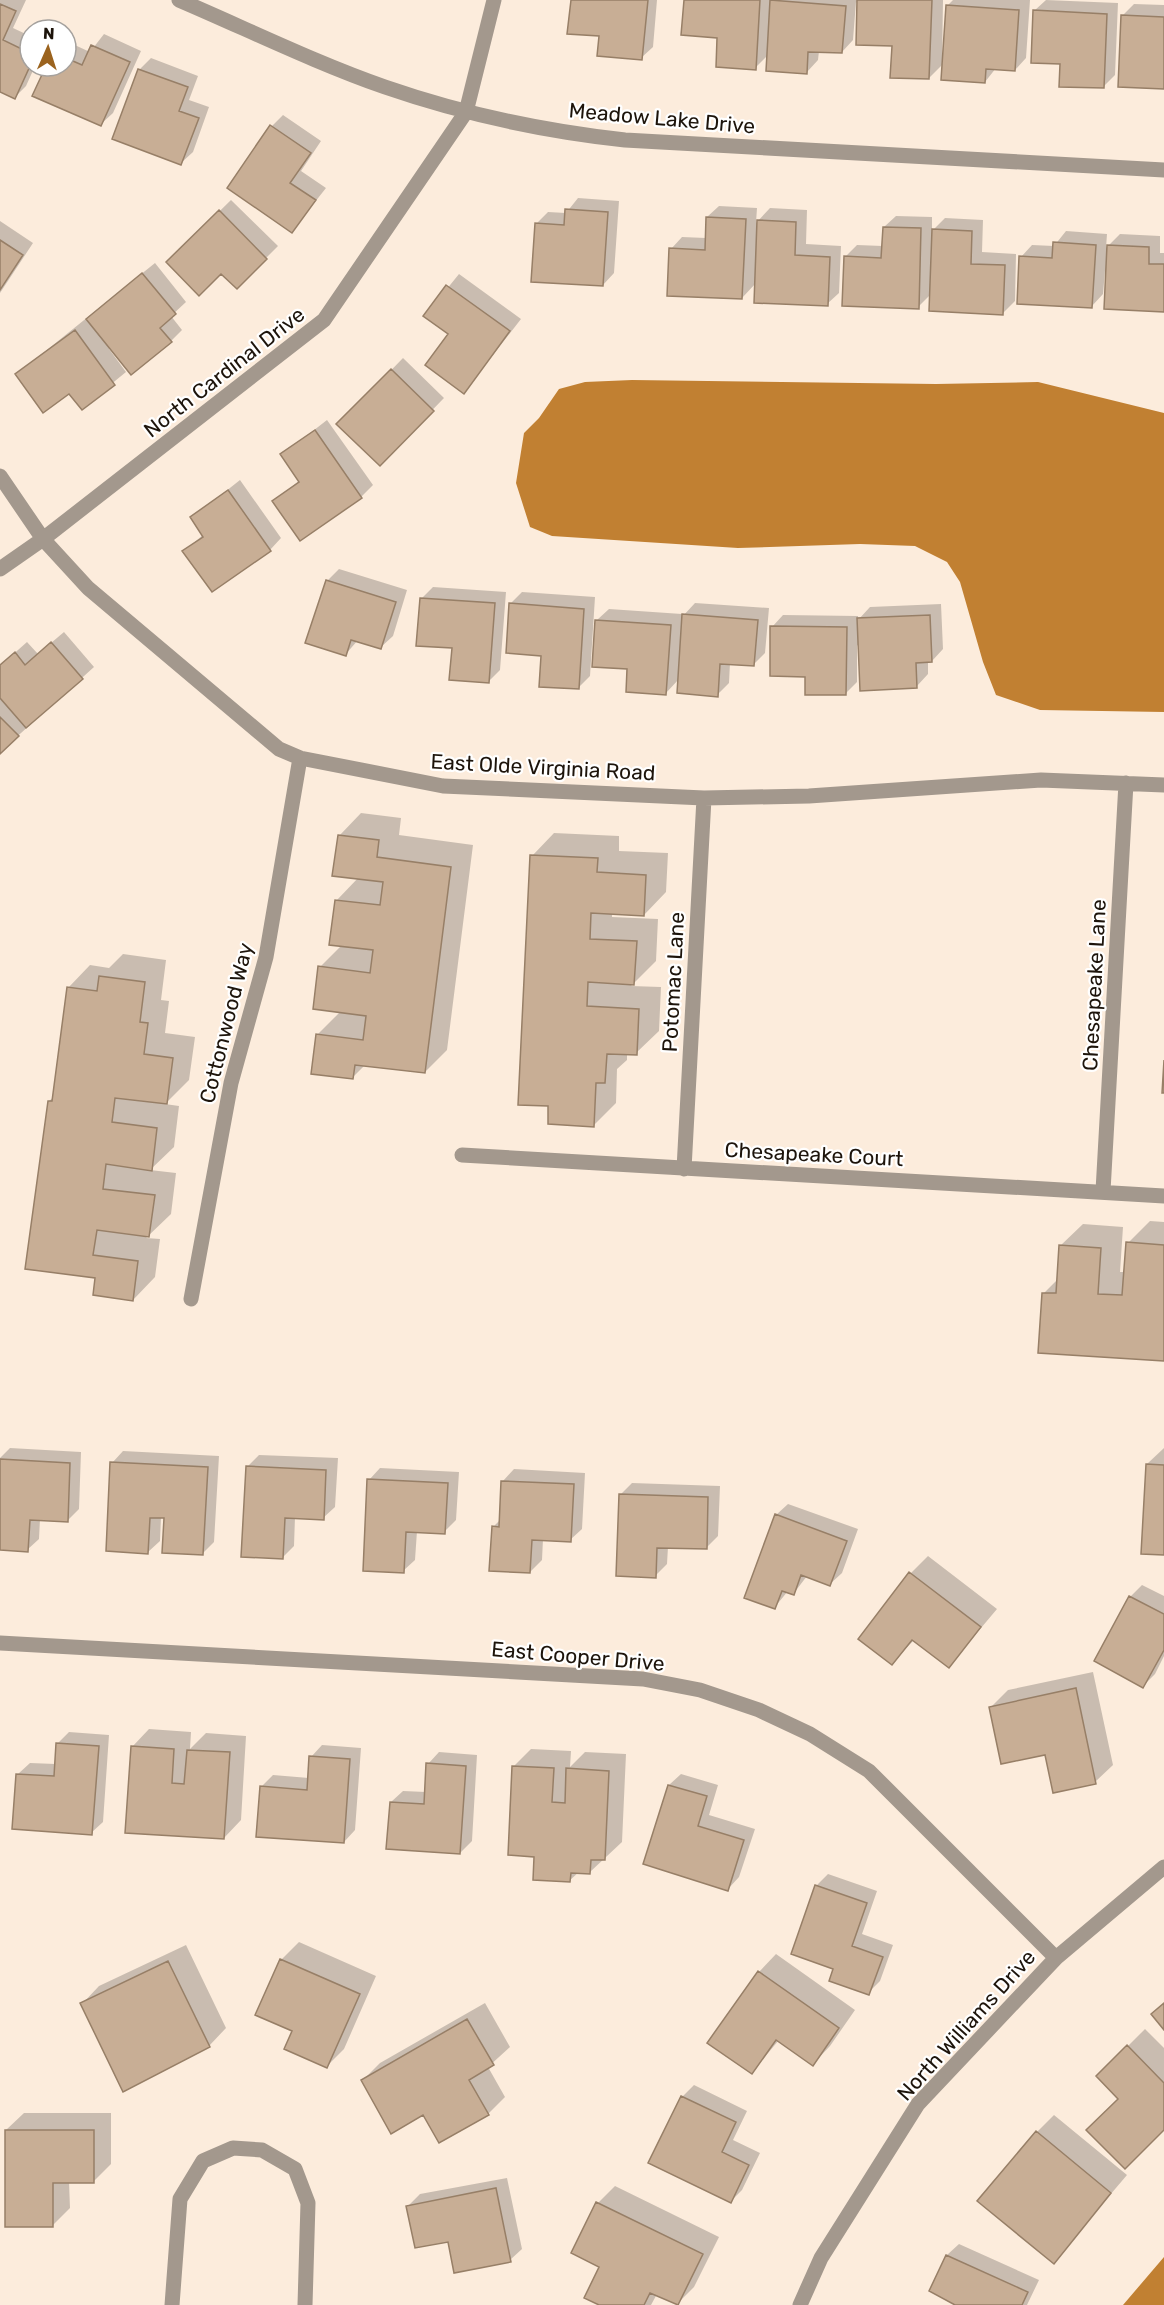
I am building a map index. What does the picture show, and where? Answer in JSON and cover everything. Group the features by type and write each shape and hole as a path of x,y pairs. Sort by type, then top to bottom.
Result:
{"street":[{"name":"Meadow Lake Drive","path":"179,0 384,87 466,112 581,135 625,140 1164,170"},
{"name":"North Cardinal Drive","path":"0,569 43,540 324,320 466,112 494,0"},
{"name":"East Olde Virginia Road","path":"0,476 43,540 88,588 279,749 300,758 443,786 704,798 809,796 1041,780 1164,785"},
{"name":"Cottonwood Way","path":"191,1299 231,1083 266,957 300,758"},
{"name":"Chesapeake Lane","path":"1104,1191 1126,783"},
{"name":"Potomac Lane","path":"684,1169 704,798"},
{"name":"Chesapeake Court","path":"462,1155 1164,1196"},
{"name":"East Cooper Drive","path":"0,1642 643,1678 700,1690 759,1710 810,1734 869,1771 1056,1958"},
{"name":"North Williams Drive","path":"800,2305 821,2258 918,2104 1056,1958 1164,1867"},
{"path":"172,2305 180,2199 203,2162 233,2148 262,2150 295,2169 308,2203 305,2305"}],"shaded area":[{"path":"632,380 936,384 1038,382 1164,413 1164,712 1040,710 996,695 983,662 960,582 947,562 915,546 860,544 738,548 552,536 530,527 516,483 524,433 539,418 559,389 585,382"},
{"path":"1164,2257 1164,2305 1123,2305"}],"building":[{"path":"571,0 648,0 642,60 597,56 599,36 567,34"},
{"path":"684,0 760,0 756,70 716,67 717,38 681,35"},
{"path":"770,0 846,6 842,53 808,52 807,74 766,71"},
{"path":"857,0 932,0 929,79 890,78 892,46 856,45"},
{"path":"0,4 16,11 3,40 18,47 18,78 25,78 15,99 0,92"},
{"path":"946,5 1019,10 1015,71 986,69 985,83 941,80"},
{"path":"1033,10 1107,14 1104,88 1059,87 1060,64 1031,63"},
{"path":"1121,15 1164,17 1164,89 1118,87"},
{"path":"91,45 130,62 101,126 32,96 40,78 78,78 78,63 82,65"},
{"path":"138,69 188,87 179,111 199,118 181,165 112,139"},
{"path":"270,125 311,153 290,183 316,200 292,233 227,188"},
{"path":"565,209 608,212 603,286 531,282 535,223 564,225"},
{"path":"219,210 267,259 237,289 221,274 199,296 166,262"},
{"path":"706,217 746,219 742,299 667,296 669,248 705,250"},
{"path":"757,220 796,222 795,255 830,257 828,306 754,303"},
{"path":"883,227 921,228 919,309 842,306 844,256 881,258"},
{"path":"932,229 972,231 971,264 1005,265 1003,315 929,311"},
{"path":"0,240 23,255 0,290"},
{"path":"1053,242 1096,245 1092,308 1017,304 1019,256 1052,258"},
{"path":"1107,245 1149,247 1149,264 1164,264 1164,312 1104,309"},
{"path":"142,273 176,314 160,328 172,342 131,375 86,319"},
{"path":"446,285 510,331 464,394 425,365 448,334 423,316"},
{"path":"75,330 115,385 82,410 69,394 43,413 15,374"},
{"path":"391,369 434,411 380,466 336,424"},
{"path":"315,430 362,498 300,541 272,501 299,482 280,454"},
{"path":"228,490 271,551 212,592 182,551 203,537 190,517"},
{"path":"326,580 396,602 381,649 351,640 346,656 305,643"},
{"path":"420,598 495,603 489,683 449,680 452,648 416,646"},
{"path":"509,603 584,609 579,689 539,687 541,656 506,653"},
{"path":"682,614 758,620 754,666 720,664 718,697 677,693"},
{"path":"930,615 932,662 916,663 917,688 860,691 857,618"},
{"path":"595,620 671,625 666,695 626,692 627,669 592,667"},
{"path":"770,626 847,627 846,695 805,695 805,677 770,676"},
{"path":"51,642 83,679 26,728 0,698 0,665 15,652 25,665"},
{"path":"0,717 19,736 0,754"},
{"path":"338,835 379,840 377,857 451,867 425,1073 355,1065 353,1079 311,1074 316,1034 363,1040 366,1016 313,1009 318,966 370,973 373,950 329,945 335,900 380,905 383,882 332,876"},
{"path":"530,855 598,858 597,872 646,875 644,916 591,913 590,939 637,941 634,985 588,982 587,1006 639,1009 637,1055 607,1054 605,1083 596,1083 594,1127 548,1124 548,1106 518,1105"},
{"path":"99,976 145,982 140,1022 148,1023 144,1054 173,1058 167,1104 115,1098 112,1122 157,1128 152,1171 106,1164 103,1189 155,1195 149,1237 97,1230 93,1255 138,1261 133,1301 93,1295 95,1278 25,1269 48,1101 52,1101 67,987 97,991"},
{"path":"1164,1060 1164,1093 1162,1093"},
{"path":"1126,1242 1164,1245 1164,1361 1038,1353 1042,1293 1056,1293 1059,1245 1101,1248 1098,1294 1122,1295"},
{"path":"0,1459 70,1463 68,1522 30,1520 28,1552 0,1550"},
{"path":"110,1462 208,1467 203,1555 162,1553 164,1518 150,1518 148,1554 106,1551"},
{"path":"1146,1464 1164,1465 1164,1555 1141,1554"},
{"path":"246,1466 326,1470 324,1520 285,1518 283,1559 241,1557"},
{"path":"367,1479 448,1483 445,1534 406,1532 404,1573 363,1571"},
{"path":"501,1481 574,1484 571,1542 532,1540 530,1573 489,1571 492,1526 499,1527"},
{"path":"619,1494 708,1497 707,1549 657,1548 656,1578 616,1576"},
{"path":"775,1514 847,1541 830,1586 801,1575 794,1595 782,1591 775,1609 744,1598"},
{"path":"909,1572 981,1627 949,1668 912,1640 892,1665 858,1639"},
{"path":"1129,1596 1164,1614 1164,1650 1143,1688 1094,1661"},
{"path":"1076,1688 1096,1784 1053,1793 1045,1755 1001,1764 989,1707"},
{"path":"56,1743 99,1746 92,1835 12,1829 16,1774 54,1776"},
{"path":"131,1746 174,1749 172,1783 184,1784 187,1750 230,1752 224,1839 125,1833"},
{"path":"309,1756 350,1759 344,1843 256,1837 260,1786 307,1790"},
{"path":"426,1763 466,1766 460,1854 386,1849 390,1802 424,1804"},
{"path":"512,1766 554,1768 552,1802 565,1803 566,1768 609,1771 605,1860 591,1860 590,1874 571,1873 570,1882 533,1880 534,1857 508,1855"},
{"path":"668,1785 707,1796 698,1826 744,1840 728,1891 643,1864"},
{"path":"815,1885 867,1903 852,1946 883,1957 869,1995 829,1981 833,1969 791,1954"},
{"path":"280,1959 360,1994 327,2068 284,2049 292,2031 255,2015"},
{"path":"168,1961 210,2047 123,2092 80,2003"},
{"path":"758,1971 839,2028 813,2066 776,2040 752,2074 707,2043"},
{"path":"1164,2003 1164,2030 1151,2014"},
{"path":"467,2019 494,2065 469,2080 489,2115 439,2143 423,2115 391,2134 361,2080"},
{"path":"1127,2045 1164,2083 1164,2130 1125,2169 1086,2130 1118,2099 1096,2076"},
{"path":"681,2096 736,2122 722,2152 749,2165 731,2203 648,2163"},
{"path":"5,2130 94,2130 94,2183 53,2183 53,2227 5,2227"},
{"path":"1036,2131 1111,2193 1054,2264 977,2201"},
{"path":"496,2188 511,2262 454,2273 448,2242 415,2248 406,2206"},
{"path":"596,2202 703,2254 678,2305 650,2293 644,2305 599,2305 584,2298 599,2267 571,2253"},
{"path":"946,2255 1028,2292 1022,2305 955,2305 929,2291"}]}
